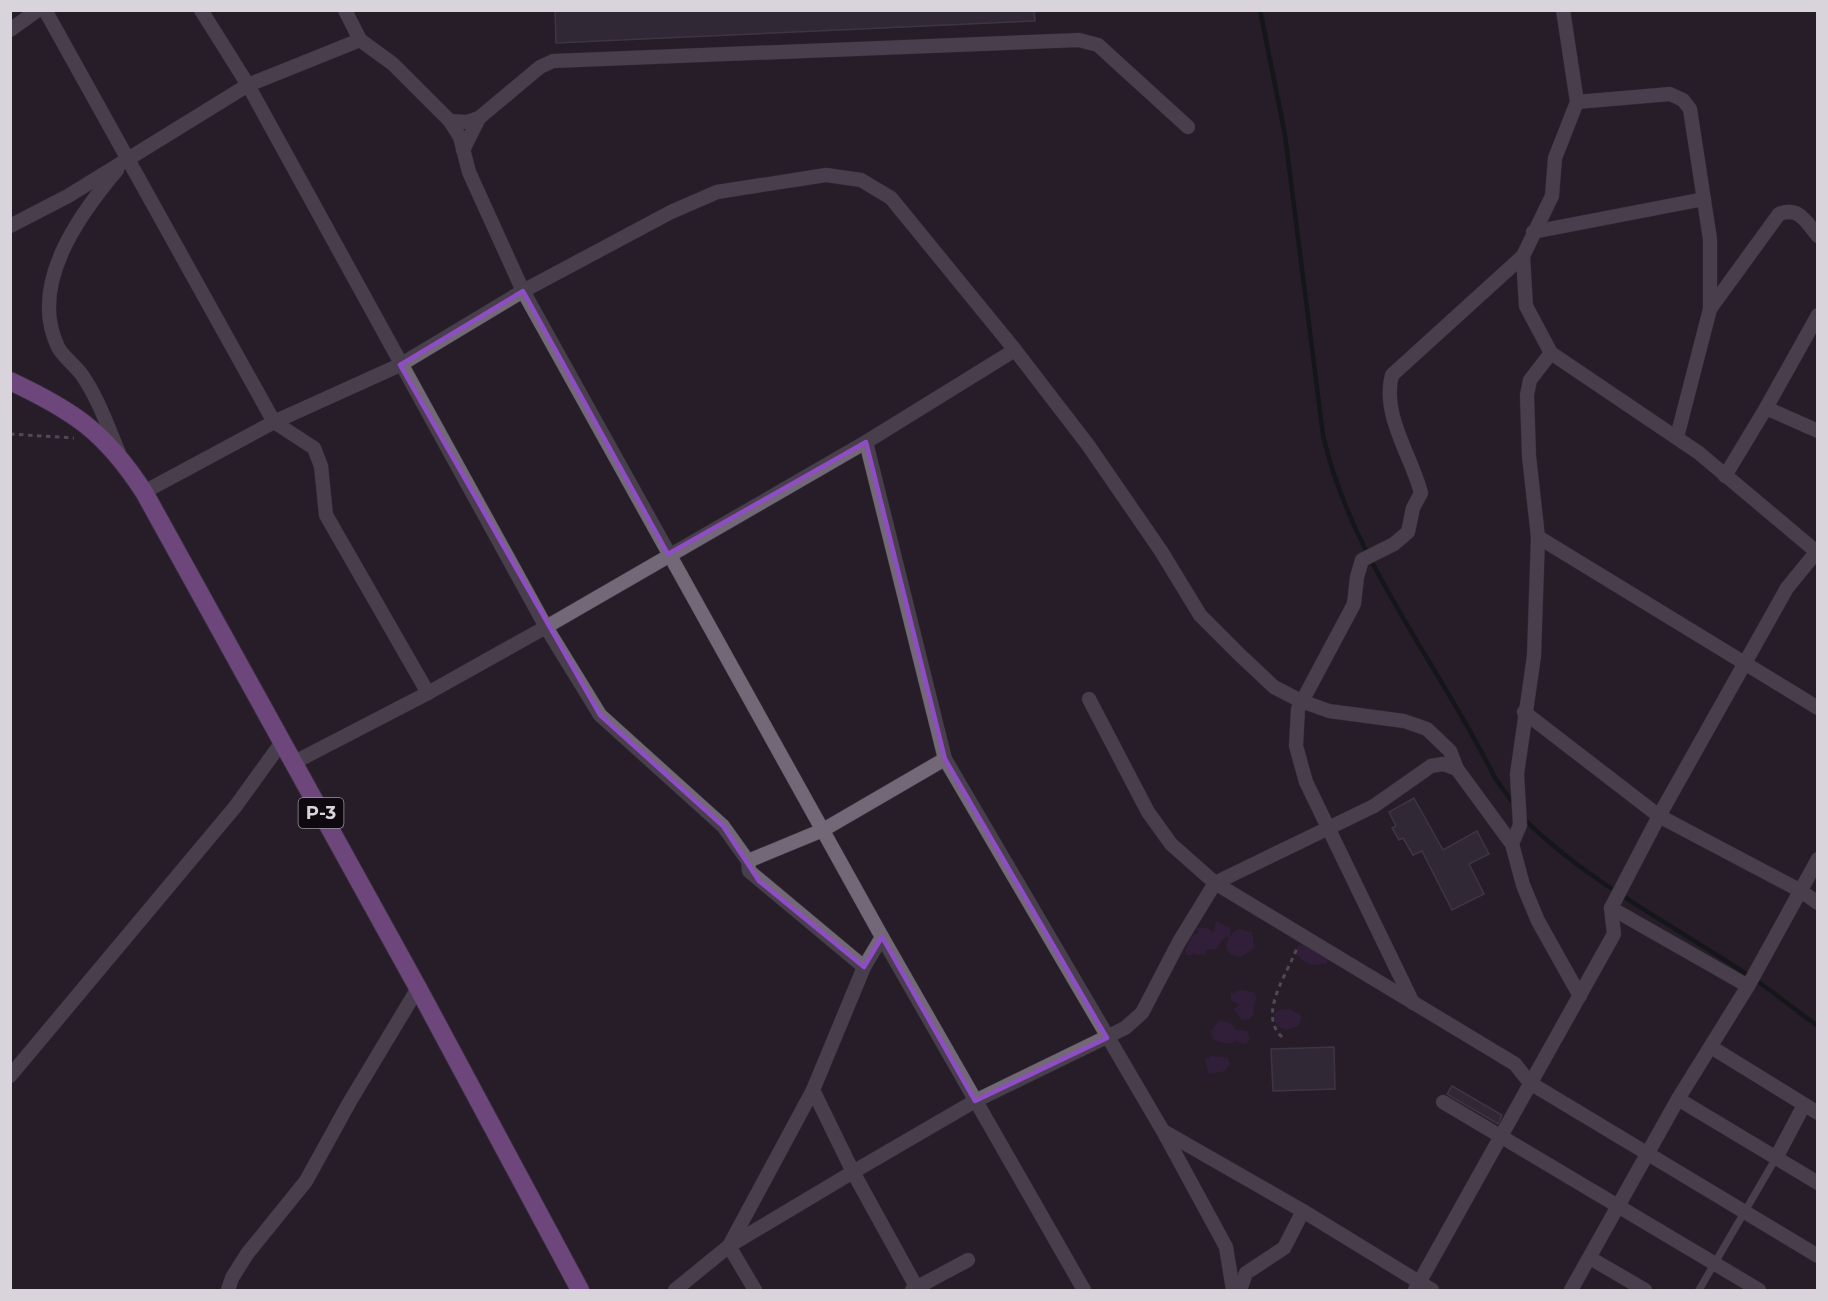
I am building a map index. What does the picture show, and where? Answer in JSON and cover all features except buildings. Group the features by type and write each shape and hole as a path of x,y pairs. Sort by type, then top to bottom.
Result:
{"highway":[{"name":"P-3","path":"10,381 58,403 92,428 121,457 144,492 418,988 580,1290"}],"street":[{"path":"10,30 38,10"},
{"path":"45,10 274,422 314,448 321,466 326,515 428,693"},
{"path":"201,10 248,85 399,365 546,627 600,714 723,826 748,861 749,872 793,906 864,967"},
{"path":"345,10 360,40 393,64 450,121 460,137 469,172 523,291 882,937 1084,1290"},
{"path":"1413,1003 1306,782 1296,746 1298,709 1354,604 1357,577 1362,560 1394,544 1408,532 1413,508 1421,493 1416,472 1400,440 1388,389 1392,375 1523,256 1552,196 1555,158 1577,102 1563,10"},
{"path":"10,226 68,196 248,85 360,40"},
{"path":"450,121 467,122 479,118 540,68 553,62 1079,40 1098,45 1188,127"},
{"path":"1577,102 1670,94 1683,100 1690,109 1710,239 1710,309 1677,437"},
{"path":"463,150 479,118"},
{"path":"121,457 83,377 59,348 50,308 55,270 63,249 95,196 126,159"},
{"path":"144,492 274,422 399,365 523,291 671,212 717,192 826,175 861,180 891,198 1015,350 1094,455 1161,551 1200,615 1274,687 1301,701 1329,711 1404,721 1427,729 1450,751 1457,769 1512,844 1523,885 1538,921 1580,996"},
{"path":"1533,232 1704,200"},
{"path":"1710,309 1779,213 1790,210 1800,213 1818,236"},
{"path":"1163,1131 1303,1211 1422,1288 1530,1083 1614,934 1611,908 1659,816 1787,588 1817,552 1677,437 1551,353 1526,306 1523,256"},
{"path":"1725,476 1818,315"},
{"path":"293,763 428,693 546,627 668,554 866,442 1015,350"},
{"path":"1512,844 1520,825 1517,774 1524,712 1534,656 1538,537 1529,456 1527,395 1530,380 1551,353"},
{"path":"1766,408 1818,431"},
{"path":"866,442 945,759 1163,1131 1226,1247 1233,1290"},
{"path":"1538,537 1818,708"},
{"path":"1089,699 1148,812 1171,844 1215,883 1515,1064 1530,1083 1650,1153 1742,1213 1818,1256"},
{"path":"1524,712 1659,816 1801,891 1818,903"},
{"path":"10,1076 235,807 282,742"},
{"path":"748,861 823,830 945,759"},
{"path":"675,1290 729,1246 853,1172 975,1101 1125,1028 1142,1013 1179,942 1215,883 1374,806 1431,766 1443,764 1457,769"},
{"path":"1571,1290 1650,1153 1678,1099 1748,986 1818,859"},
{"path":"1611,908 1748,986"},
{"path":"729,1246 813,1090 864,967 882,937"},
{"path":"228,1290 246,1254 306,1181 349,1103 418,988"},
{"path":"1711,1047 1818,1113"},
{"path":"813,1090 853,1172 916,1290 968,1260"},
{"path":"1678,1099 1818,1183"},
{"path":"1443,1102 1759,1290"},
{"path":"1776,1158 1804,1105"},
{"path":"1240,1290 1246,1273 1284,1248 1303,1211"},
{"path":"729,1246 755,1290"},
{"path":"1590,1258 1645,1290"}],"lane":[{"path":"1699,1290 1776,1158"}],"path":[{"path":"10,435 50,435 82,440"},
{"path":"1282,1037 1272,1026 1272,1010 1287,967 1292,962 1303,936"}],"highlighted area":[{"path":"523,291 668,554 866,442 945,759 1107,1038 975,1101 882,937 864,967 759,881 723,826 600,715 400,365"}],"shaded area":[{"path":"1216,921 1230,928 1230,936 1238,929 1252,932 1254,948 1241,957 1233,955 1227,948 1229,937 1225,937 1216,949 1205,950 1206,954 1195,955 1194,952 1192,955 1187,955 1185,951 1192,936 1198,933 1197,928 1207,928 1214,932"},
{"path":"1299,945 1306,945 1327,956 1327,963 1311,965 1305,962 1293,952"},
{"path":"1240,990 1253,992 1257,999 1250,1019 1242,1020 1234,1009 1239,1005 1231,1000 1231,994"},
{"path":"1281,1009 1290,1009 1302,1016 1298,1026 1287,1030 1277,1026 1274,1014"},
{"path":"1220,1020 1232,1024 1236,1030 1247,1031 1250,1038 1247,1043 1242,1044 1236,1040 1230,1044 1214,1040 1210,1032"},
{"path":"1211,1056 1227,1057 1230,1064 1225,1071 1209,1074 1205,1060"}],"waterway":[{"path":"1260,10 1285,135 1323,435 1336,481 1354,525 1398,610 1473,736 1495,778 1515,806"},
{"path":"1523,818 1575,863 1633,903 1751,977 1818,1026"}]}
